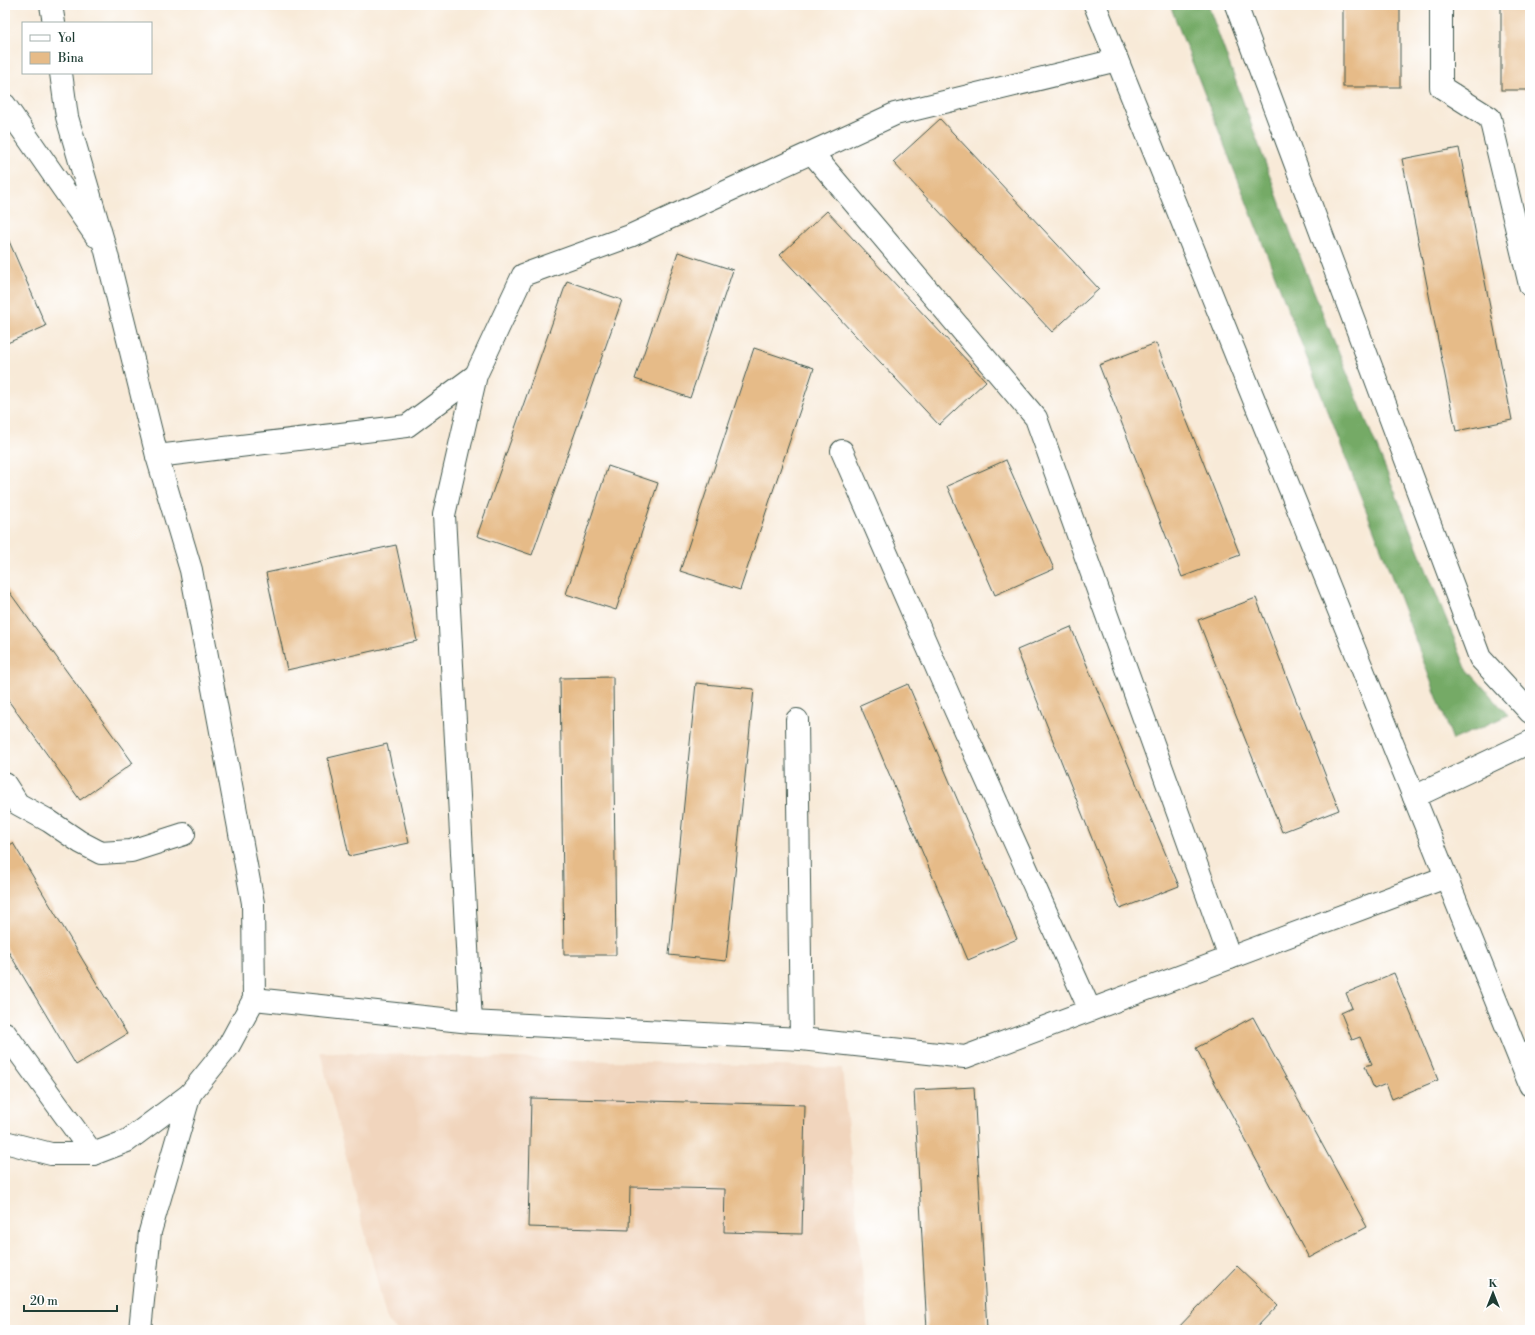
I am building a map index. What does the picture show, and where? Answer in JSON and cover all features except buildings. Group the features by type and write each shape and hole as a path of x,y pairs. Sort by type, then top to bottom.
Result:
{"street":[{"path":"52,5 54,22"},
{"path":"1095,5 1530,1085"},
{"path":"1236,5 1480,658 1530,712"},
{"path":"1441,5 1441,87 1490,118 1530,286"},
{"path":"471,1022 444,515 476,375 523,275 630,236 895,114 1117,60"},
{"path":"5,1142 51,1154 93,1154 127,1141 190,1094 228,1047 254,999 253,903 191,570 158,456 106,251 67,117 61,74"},
{"path":"5,105 106,251"},
{"path":"812,153 1036,418 1230,958"},
{"path":"158,456 407,426 476,375"},
{"path":"842,451 946,689 1090,1010"},
{"path":"797,720 801,1039"},
{"path":"1414,797 1530,742"},
{"path":"5,784 18,804 49,821 101,854 131,851 184,834"},
{"path":"254,999 471,1022 801,1039 965,1057 1446,877"},
{"path":"5,1033 93,1154"},
{"path":"140,1330 150,1232 190,1094"}],"shaded area":[{"path":"320,1052 842,1068 868,1330 396,1330 387,1321"}],"green space":[{"path":"1170,5 1208,5 1294,242 1466,668 1508,715 1453,740 1382,551"}]}
